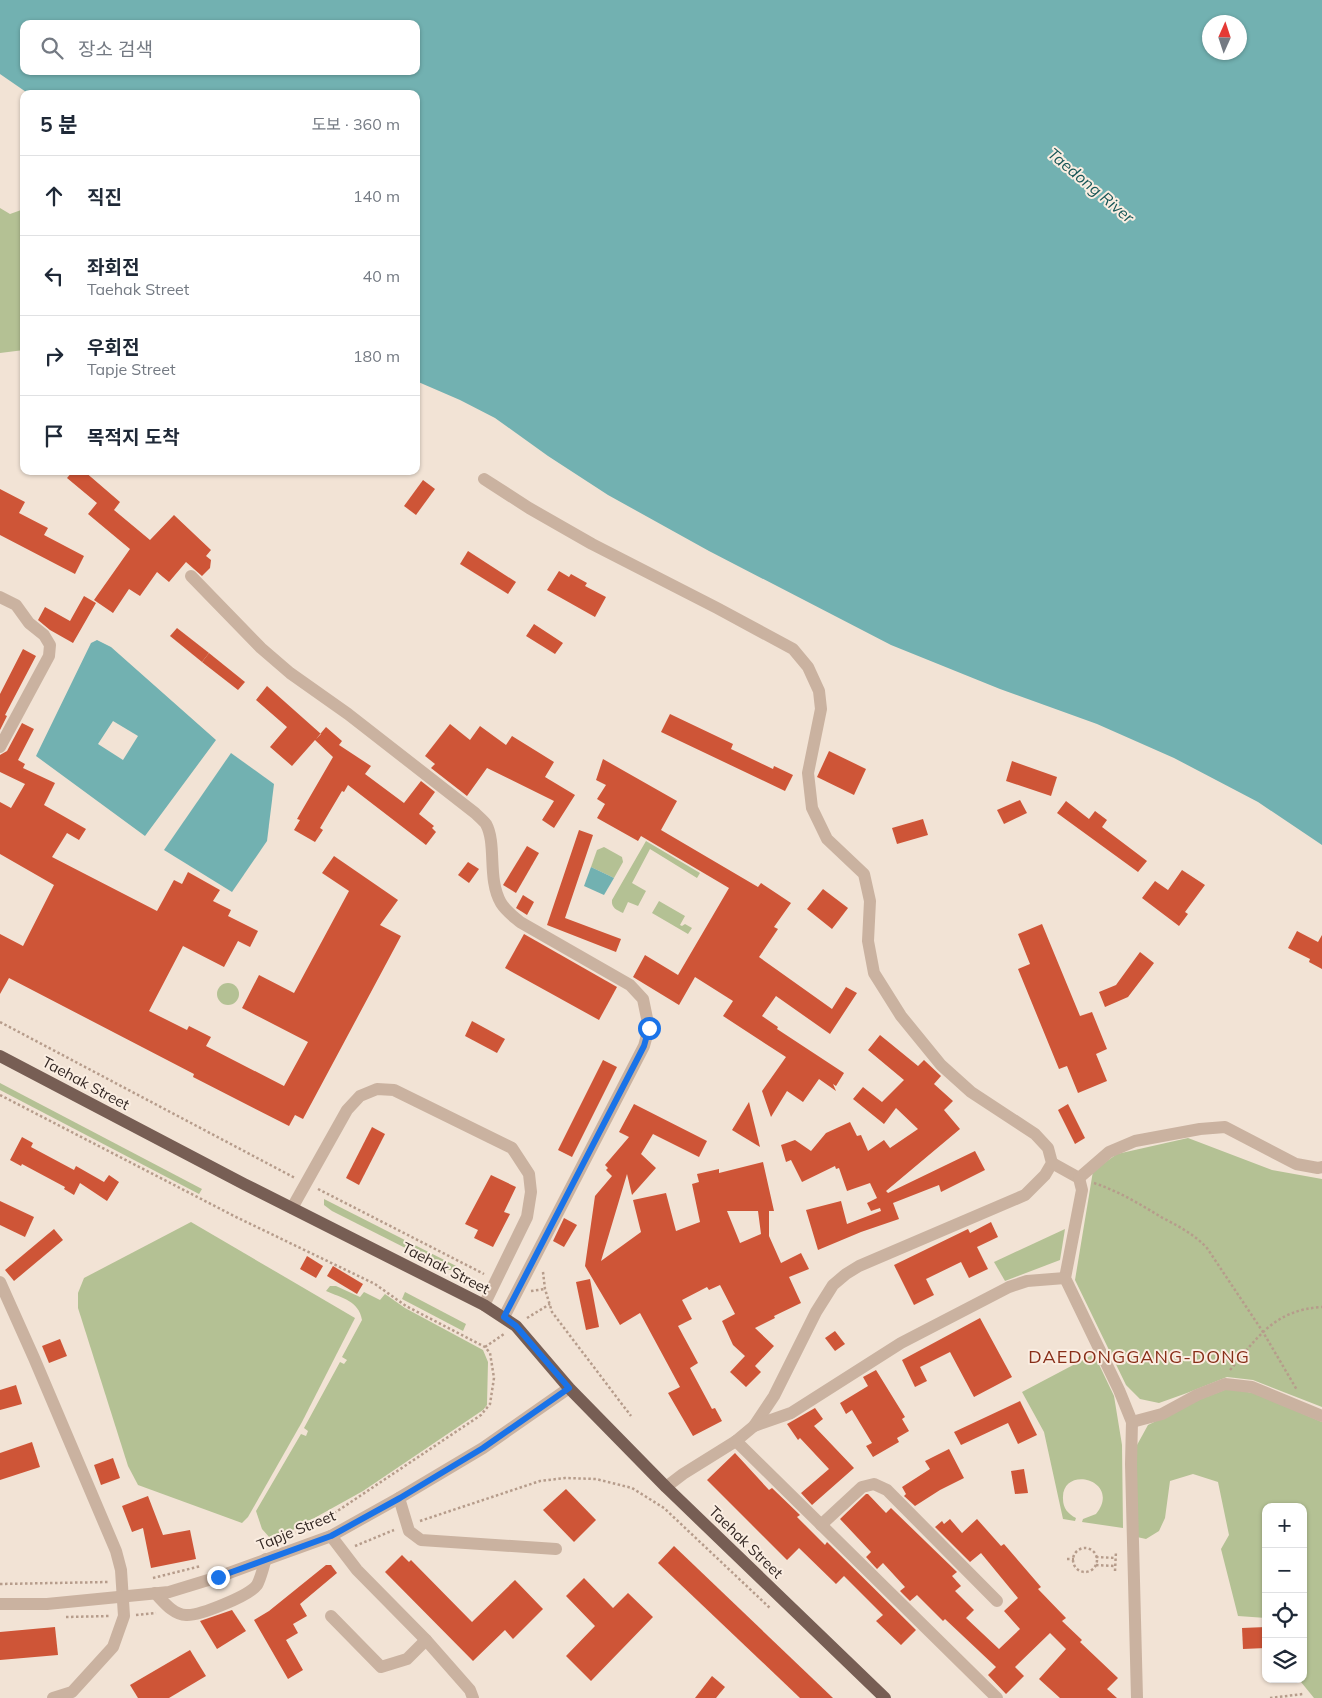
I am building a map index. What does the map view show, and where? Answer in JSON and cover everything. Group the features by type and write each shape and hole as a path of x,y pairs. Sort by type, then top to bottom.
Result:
{"main road":[{"name":"Taehak Street","path":"0,1056 504,1317 516,1326 569,1388 666,1487 885,1698"}],"street":[{"path":"484,479 529,508 592,544 717,608 793,650 808,667 819,691 821,709 808,773 812,808 827,839 864,874 870,901 868,941 874,973 901,1016 941,1065 971,1092 1035,1134 1048,1148 1052,1163 1045,1175 1025,1194 859,1266 846,1274 833,1286 816,1312 774,1396 754,1426 736,1441 683,1474 666,1487"},
{"path":"191,576 261,648 467,807 486,824 490,840 495,886 500,902 506,910 520,922 630,985 643,999 649,1028 644,1046 504,1317"},
{"path":"0,597 16,605 29,623 44,635 50,645 48,656 0,747"},
{"path":"292,1208 347,1110 360,1096 377,1090 394,1090 512,1148 529,1174 531,1192 527,1217 484,1305"},
{"path":"1079,1178 1109,1152 1135,1142 1200,1129 1225,1127 1296,1164 1322,1167"},
{"path":"1052,1163 1079,1178 1082,1190 1065,1278 1119,1390 1132,1422 1131,1464 1137,1698"},
{"path":"754,1426 791,1413 901,1343 1009,1287 1027,1281 1065,1278"},
{"path":"0,1282 116,1551 121,1570 124,1616 113,1647 72,1692 53,1698"},
{"path":"1132,1422 1162,1414 1225,1384 1252,1387 1322,1416"},
{"name":"Tapje Street","path":"0,1604 47,1604 169,1592 331,1536 400,1498 483,1448 569,1388"},
{"path":"736,1441 997,1698"},
{"path":"821,1525 862,1487 874,1484 888,1490 997,1601"},
{"path":"400,1498 409,1531 421,1540 556,1549"},
{"path":"331,1536 357,1570 426,1640 470,1690 473,1698"},
{"path":"155,1593 171,1609 185,1616 202,1614 246,1594 256,1586 266,1559"},
{"path":"331,1616 381,1666 407,1659 426,1640"}],"path":[{"path":"0,1022 305,1183 497,1281"},
{"path":"0,1096 236,1217 375,1284 406,1306 469,1338 485,1347 490,1353 493,1368 493,1392 490,1404 481,1415 327,1518 290,1535"},
{"path":"1092,1182 1145,1207 1197,1238 1212,1254 1263,1332 1309,1411"},
{"path":"544,1268 545,1290 552,1312 631,1416"},
{"path":"518,1290 534,1292 545,1290"},
{"path":"1214,1389 1263,1332 1275,1321 1283,1316 1310,1308 1322,1307"},
{"path":"414,1523 540,1481 564,1478 596,1479 632,1488 664,1508 772,1610"},
{"path":"342,1550 396,1529"},
{"path":"1081,1549 1091,1550 1096,1556 1096,1564 1090,1571 1084,1572 1076,1567 1074,1559 1076,1552 1081,1549"},
{"path":"1115,1571 1116,1551"},
{"path":"1096,1556 1116,1558"},
{"path":"1068,1559 1074,1559"},
{"path":"1096,1564 1115,1566"},
{"path":"65,1617 146,1615 171,1609"},
{"path":"1270,1698 1303,1694"}],"green space":[{"path":"0,208 10,214 20,210 20,350 0,353"},
{"path":"646,841 700,873 697,878 650,849 632,883 646,891 638,906 628,902 623,913 613,907 612,900"},
{"path":"604,847 622,857 623,862 614,878 591,867 597,850"},
{"path":"659,901 685,916 680,925 685,924 692,928 688,934 652,913"},
{"path":"228,983 236,986 239,994 236,1002 228,1005 220,1002 217,994 220,986"},
{"path":"0,1083 202,1189 199,1194 0,1090"},
{"path":"1188,1138 1272,1170 1322,1179 1322,1407 1253,1380 1227,1377 1159,1403 1140,1399 1126,1385 1075,1280 1093,1171 1117,1154"},
{"path":"324,1199 464,1270 449,1270 332,1211 324,1205"},
{"path":"191,1222 355,1318 302,1422 248,1517 242,1523 138,1485 128,1466 78,1308 78,1293 84,1278"},
{"path":"1065,1229 1060,1260 1005,1281 994,1262"},
{"path":"330,1286 336,1286 360,1297 364,1292 380,1300 385,1294 405,1308 483,1350 488,1362 487,1405 483,1410 363,1491 291,1531 286,1531 270,1538 262,1529 256,1511 301,1434 306,1436 308,1431 304,1428 340,1362 344,1364 347,1360 342,1357 362,1320 354,1304 326,1291"},
{"path":"405,1292 466,1324 463,1331 402,1299"},
{"path":"1094,1354 1114,1396 1122,1445 1123,1528 1082,1522 1083,1519 1096,1514 1102,1502 1102,1492 1097,1485 1080,1479 1071,1482 1065,1488 1063,1499 1065,1508 1068,1513 1076,1518 1075,1521 1063,1519 1044,1432 1022,1392"},
{"path":"1227,1389 1254,1393 1322,1422 1322,1698 1314,1698 1302,1683 1307,1683 1307,1503 1262,1503 1262,1618 1238,1616 1221,1549 1229,1535 1218,1482 1193,1474 1170,1481 1165,1518 1159,1531 1146,1539 1137,1537 1137,1445 1148,1425 1201,1399"}],"water":[{"name":"Taedong River","path":"0,0 1322,0 1322,845 1258,802 1174,758 1097,724 1000,689 891,645 709,551 608,495 548,456 495,418 420,383 420,90 23,90 0,74"},
{"path":"97,640 111,647 216,740 145,836 36,756 91,643","holes":["113,721 138,736 123,760 98,744"]},
{"path":"231,753 274,784 267,841 232,892 164,850"},
{"path":"591,867 614,878 604,895 584,886"}],"building":[{"path":"70,475 89,475 120,502 114,510 150,540 174,515 211,550 206,556 211,560 210,568 202,576 186,562 169,582 157,572 140,596 129,589 113,613 94,600 130,549 88,514 97,503 67,478"},
{"path":"423,480 435,489 416,515 404,506"},
{"path":"0,489 25,502 19,513 48,528 44,535 84,556 75,574 0,535"},
{"path":"468,551 516,582 508,594 460,564"},
{"path":"559,571 569,577 571,574 587,583 585,586 606,597 595,617 547,590"},
{"path":"84,596 96,603 73,643 50,630 38,620 45,607 70,621"},
{"path":"534,624 563,643 555,654 526,636"},
{"path":"177,628 209,653 202,662 170,636"},
{"path":"23,649 36,656 5,715 7,716 0,730 0,694"},
{"path":"209,653 245,682 238,690 202,662"},
{"path":"267,686 321,734 326,727 342,741 339,745 371,766 365,774 404,803 421,781 435,792 419,814 434,826 432,828 436,832 426,845 348,785 344,792 342,791 320,828 323,830 315,842 294,830 300,820 297,819 333,757 315,740 292,766 270,747 287,727 256,700"},
{"path":"670,714 733,744 731,749 773,769 774,766 793,775 785,791 661,732"},
{"path":"22,723 34,729 18,760 25,764 23,768 55,783 44,805 86,829 79,840 67,833 52,857 157,911 174,880 182,884 188,872 220,890 213,901 231,910 228,916 258,931 250,947 238,941 224,967 183,946 149,1011 187,1030 189,1026 211,1037 206,1046 284,1086 308,1042 242,1008 259,975 294,993 349,891 322,873 334,856 398,900 380,925 401,936 303,1119 295,1115 289,1126 193,1077 194,1074 9,978 0,994 0,934 23,946 54,885 0,854 0,802 11,808 25,784 0,772 0,755 7,751"},
{"path":"450,724 470,740 480,726 506,745 512,736 554,762 545,777 575,795 554,828 542,820 554,801 487,768 467,796 431,768 435,764 425,756"},
{"path":"829,751 866,769 854,795 817,777"},
{"path":"603,759 677,801 661,830 758,887 761,883 791,903 774,927 778,929 759,957 832,1009 846,987 857,993 830,1034 776,996 762,1016 778,1027 777,1029 844,1073 836,1086 833,1084 836,1091 819,1079 803,1102 787,1091 771,1117 762,1091 786,1057 723,1016 733,1001 695,977 679,1005 633,977 645,955 678,975 729,888 641,836 638,841 597,818 605,804 597,799 606,785 596,780"},
{"path":"1012,761 1057,777 1051,796 1006,781"},
{"path":"1020,800 1027,813 1004,824 997,810"},
{"path":"1066,801 1089,819 1095,811 1107,820 1102,827 1147,861 1138,872 1057,813"},
{"path":"923,819 928,835 897,844 892,828"},
{"path":"579,830 593,835 565,918 621,939 616,952 547,925"},
{"path":"527,846 539,853 516,893 503,885"},
{"path":"468,862 479,869 469,883 458,875"},
{"path":"1182,870 1205,885 1185,912 1188,914 1179,926 1142,898 1155,881 1168,890"},
{"path":"823,889 848,908 832,929 807,909"},
{"path":"523,895 534,902 527,915 516,908"},
{"path":"1042,924 1080,1016 1092,1012 1107,1049 1096,1054 1107,1081 1078,1093 1067,1066 1059,1069 1018,969 1030,964 1018,934"},
{"path":"1297,931 1318,942 1322,935 1322,969 1309,962 1310,959 1288,948"},
{"path":"524,934 617,987 599,1020 505,968"},
{"path":"1140,952 1154,963 1128,997 1105,1007 1099,992 1116,985"},
{"path":"472,1021 505,1039 497,1053 465,1036"},
{"path":"880,1035 918,1066 924,1060 941,1076 934,1084 953,1101 944,1110 960,1129 886,1191 888,1193 975,1151 985,1170 941,1192 939,1185 893,1203 899,1219 818,1250 806,1210 841,1201 847,1224 881,1211 880,1208 871,1211 867,1203 877,1198 870,1183 847,1191 839,1168 836,1169 835,1166 802,1182 791,1160 786,1162 781,1145 795,1140 811,1151 826,1133 850,1122 857,1136 861,1135 868,1151 884,1140 890,1148 918,1129 896,1108 884,1124 853,1099 863,1087 882,1102 904,1080 868,1050"},
{"path":"603,1060 617,1067 572,1157 558,1150"},
{"path":"749,1102 760,1147 732,1130"},
{"path":"634,1104 707,1141 699,1157 653,1134 641,1154 656,1168 632,1195 627,1174 601,1261 641,1232 633,1200 666,1193 676,1231 700,1222 692,1184 699,1182 697,1174 719,1169 719,1173 763,1162 774,1211 769,1211 769,1236 781,1263 801,1253 809,1269 789,1277 801,1303 755,1328 774,1346 755,1366 761,1372 746,1387 730,1372 745,1356 733,1345 722,1321 735,1314 720,1285 709,1290 707,1287 682,1300 692,1319 678,1326 698,1363 690,1368 712,1409 715,1408 722,1421 693,1436 668,1393 680,1387 640,1313 620,1325 585,1266 595,1196 612,1176 606,1170 608,1168 605,1165 629,1137 619,1132","holes":["727,1211 758,1211 761,1234 740,1243"]},
{"path":"1068,1104 1085,1138 1075,1144 1058,1110"},
{"path":"372,1127 385,1134 359,1185 346,1178"},
{"path":"22,1137 33,1143 31,1147 74,1170 76,1166 104,1182 109,1175 119,1182 107,1201 80,1183 74,1195 64,1189 65,1187 22,1164 21,1166 10,1160"},
{"path":"491,1175 516,1187 504,1212 510,1214 493,1247 474,1238 478,1230 465,1224"},
{"path":"0,1201 34,1217 25,1237 0,1225"},
{"path":"564,1218 577,1225 564,1247 553,1241"},
{"path":"991,1222 998,1237 977,1247 988,1269 969,1278 961,1262 926,1279 934,1295 914,1305 894,1265 968,1229 970,1233"},
{"path":"54,1229 63,1240 14,1281 5,1270"},
{"path":"307,1256 323,1266 316,1278 300,1269"},
{"path":"333,1266 363,1284 357,1294 327,1276"},
{"path":"590,1279 599,1327 586,1330 576,1282"},
{"path":"980,1318 1012,1377 974,1397 950,1352 920,1367 927,1381 915,1387 902,1360"},
{"path":"835,1331 845,1344 835,1351 825,1338"},
{"path":"60,1339 67,1356 49,1363 42,1346"},
{"path":"876,1370 905,1417 902,1419 909,1431 897,1438 899,1442 873,1457 866,1446 872,1443 852,1410 846,1414 840,1403 868,1386 863,1377"},
{"path":"16,1385 22,1404 0,1410 0,1390"},
{"path":"1020,1401 1037,1435 1018,1444 1008,1423 961,1445 954,1432"},
{"path":"815,1408 823,1419 814,1426 854,1468 812,1505 801,1493 829,1469 800,1438 798,1440 787,1424"},
{"path":"32,1442 40,1467 0,1480 0,1453"},
{"path":"949,1449 964,1478 915,1506 904,1496 906,1494 902,1487 930,1469 925,1461"},
{"path":"735,1453 769,1490 772,1488 800,1515 797,1517 825,1545 827,1542 916,1630 901,1645 876,1621 883,1615 844,1576 836,1584 799,1548 787,1560 707,1480"},
{"path":"113,1458 120,1478 101,1485 94,1465"},
{"path":"1024,1469 1028,1493 1015,1494 1011,1471"},
{"path":"566,1489 596,1520 574,1542 543,1510"},
{"path":"866,1494 886,1513 891,1508 957,1572 952,1576 961,1586 955,1591 974,1610 966,1618 999,1649 1020,1629 1004,1611 1018,1598 981,1553 970,1562 935,1527 942,1521 944,1524 950,1519 962,1533 977,1519 1001,1546 1004,1544 1041,1587 1038,1589 1066,1618 1062,1621 1082,1640 1080,1642 1118,1678 1107,1689 1117,1698 1060,1698 1039,1679 1066,1649 1050,1633 1015,1667 1024,1676 1006,1694 988,1675 996,1667 945,1619 943,1621 917,1595 910,1601 900,1591 905,1587 883,1563 877,1569 866,1557 871,1552 840,1519"},
{"path":"148,1496 163,1535 190,1530 196,1559 151,1568 143,1528 132,1532 122,1506"},
{"path":"674,1546 833,1698 800,1698 658,1563"},
{"path":"402,1555 409,1562 411,1560 472,1622 515,1580 543,1609 513,1639 505,1630 473,1661 385,1572"},
{"path":"326,1565 331,1565 337,1573 300,1604 307,1616 293,1624 298,1633 286,1640 303,1670 288,1679 254,1620 269,1611"},
{"path":"584,1578 613,1608 628,1593 653,1617 591,1681 566,1656 595,1626 566,1596"},
{"path":"232,1610 246,1631 217,1649 200,1621"},
{"path":"55,1627 58,1655 0,1660 0,1632"},
{"path":"1262,1627 1262,1648 1243,1649 1242,1628"},
{"path":"190,1650 206,1676 169,1698 138,1698 130,1685"},
{"path":"712,1676 725,1687 716,1698 695,1698"}],"district":[{"name":"DAEDONGGANG-DONG","path":"1139,1356"}],"route":[{"path":"218,1577 331,1536 400,1498 483,1448 569,1388 516,1326 504,1317 644,1046 649,1028"}]}
